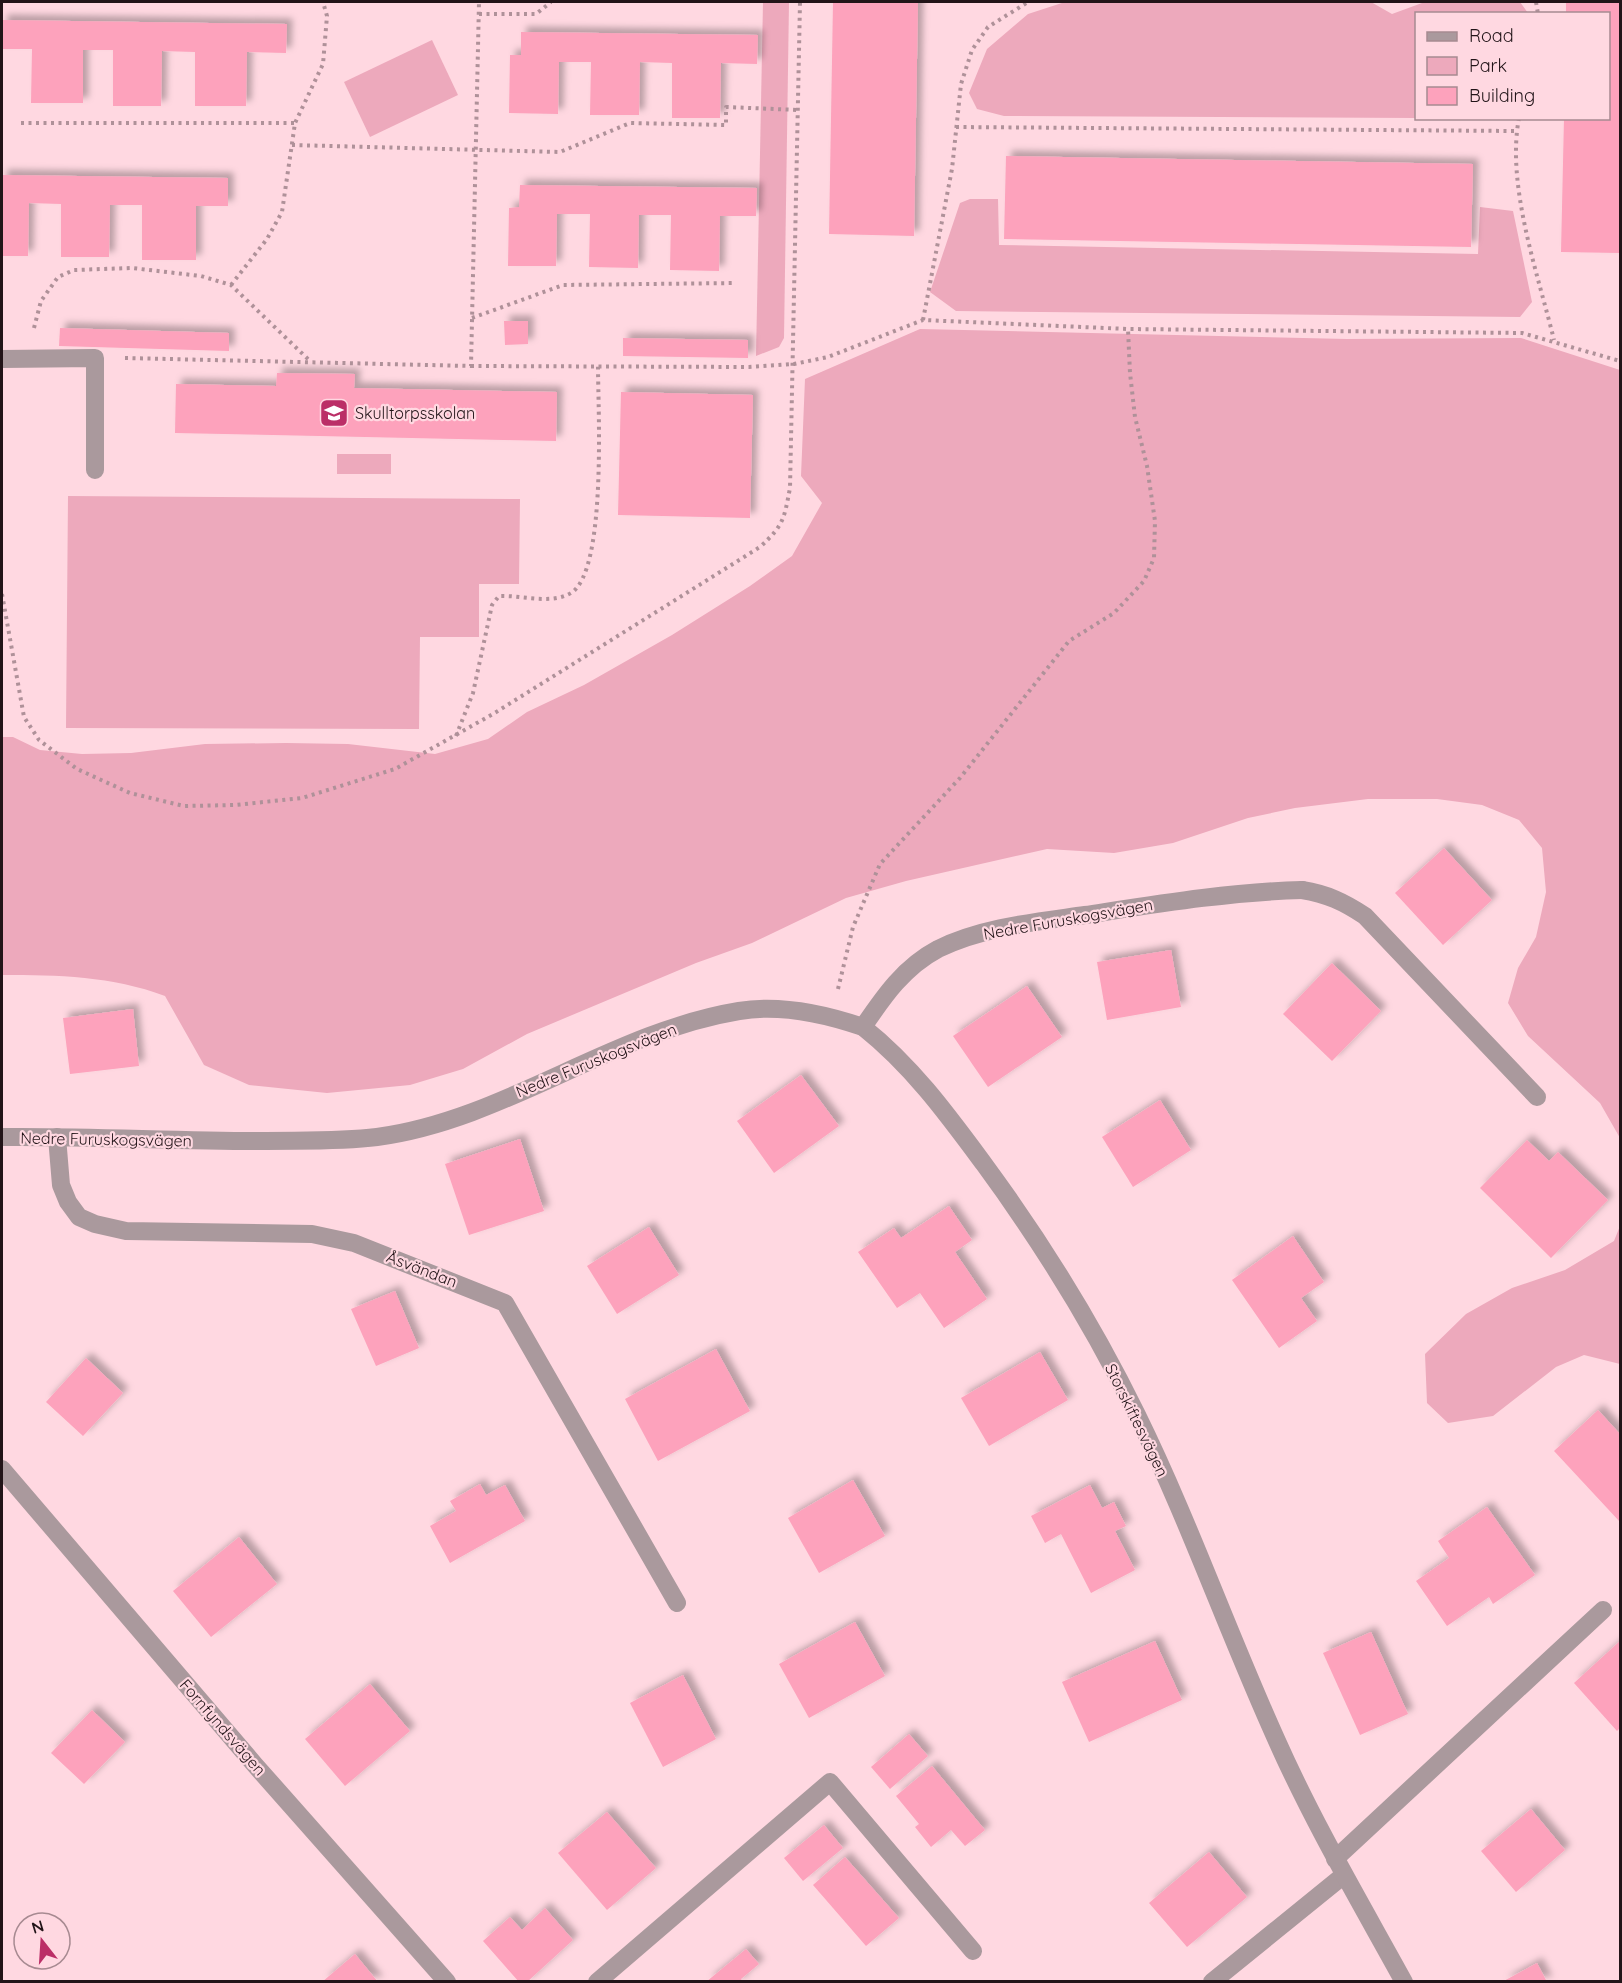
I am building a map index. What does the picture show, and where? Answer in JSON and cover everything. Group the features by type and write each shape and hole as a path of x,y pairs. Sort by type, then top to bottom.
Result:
{"street":[{"path":"2,359 94,358 95,470"},
{"name":"Nedre Furuskogsvägen","path":"2,1137 198,1141 318,1140 377,1137 426,1128 471,1113 640,1039 689,1023 740,1011 781,1010 832,1016 863,1027 890,987 911,967 938,950 968,937 1037,922 1212,895 1302,890 1322,893 1365,915 1537,1097"},
{"name":"Storskiftesvägen","path":"863,1027 894,1052 935,1098 1020,1215 1066,1284 1137,1415 1276,1741 1339,1867 1404,1982"},
{"name":"Åsvändan","path":"57,1137 61,1185 68,1202 79,1216 95,1224 126,1231 312,1234 354,1243 505,1303 677,1604"},
{"name":"Fornfyndsvägen","path":"2,1469 255,1765 447,1982"},
{"path":"1212,1982 1339,1867 1603,1610"},
{"path":"597,1982 830,1782 973,1951"}],"path":[{"path":"231,285 267,239 282,212 295,123 323,64 327,16 323,2"},
{"path":"471,366 479,2"},
{"path":"478,14 536,14 551,2"},
{"path":"2,594 24,717 39,740 77,769 130,793 184,806 235,805 302,798 395,769 456,736 760,547 778,531 784,520 790,488 800,2"},
{"path":"923,320 952,169 961,84 972,50 988,27 1028,2"},
{"path":"292,145 560,152 630,123 726,125 726,107 798,110"},
{"path":"1519,120 1515,159 1521,206 1554,340"},
{"path":"21,123 295,123"},
{"path":"956,127 1516,131"},
{"path":"25,358 41,301 58,277 74,270 132,268 201,276 231,285 310,362"},
{"path":"472,318 563,285 735,284"},
{"path":"94,358 471,366 749,367 794,364 828,357 923,320 1128,328 1522,333 1554,340 1620,361"},
{"path":"832,1016 854,927 880,864 960,777 1069,641 1114,613 1144,581 1154,558 1155,521 1147,466 1135,417 1128,328"},
{"path":"456,736 473,693 492,605 499,596 555,598 570,594 579,586 587,573 598,501 598,366"}],"green space":[{"path":"763,2 789,2 784,338 779,347 756,356"},
{"path":"1065,2 1371,2 1392,14 1422,3 1520,2 1527,12 1415,12 1415,118 1004,116 977,109 969,93 987,49 1028,14"},
{"path":"432,40 458,95 370,137 344,82"},
{"path":"970,199 998,199 999,245 1478,254 1480,207 1513,211 1532,302 1520,317 956,311 930,292 960,203"},
{"path":"920,329 1347,339 1521,338 1620,370 1620,1138 1600,1103 1528,1036 1508,1003 1518,968 1536,937 1546,892 1542,848 1519,820 1482,805 1437,799 1368,799 1295,808 1248,818 1173,843 1114,853 1047,849 906,881 846,898 752,943 696,963 527,1034 463,1069 410,1085 327,1093 249,1085 204,1065 165,996 125,984 85,978 2,975 2,737 13,737 40,750 82,754 131,753 205,744 286,743 348,744 435,754 488,739 527,712 584,685 672,635 750,586 792,556 822,503 801,476 805,379"},
{"path":"337,454 391,454 391,474 337,474"},
{"path":"68,496 520,499 519,584 479,584 479,637 420,637 419,729 66,728"},
{"path":"1620,1226 1620,1364 1584,1355 1556,1367 1493,1416 1448,1423 1427,1403 1425,1354 1466,1314 1512,1288 1565,1270 1614,1241"}],"building":[{"path":"833,2 918,2 914,236 829,234"},
{"path":"1566,2 1620,2 1620,253 1561,252 1564,120 1610,120 1610,12 1566,12"},
{"path":"2,20 287,24 286,53 247,52 246,106 195,106 195,52 162,51 161,106 113,106 113,50 83,50 83,103 31,103 32,49 2,49"},
{"path":"521,32 758,35 757,64 721,63 720,118 672,118 672,63 640,62 639,115 590,115 591,62 559,62 558,114 509,113 510,55 521,55"},
{"path":"1006,156 1473,164 1471,247 1004,239"},
{"path":"2,175 228,178 228,206 196,206 196,260 142,260 142,205 110,205 109,257 61,257 61,204 29,203 28,256 2,256"},
{"path":"520,185 757,188 756,216 720,216 719,271 670,270 671,215 639,215 638,268 589,267 590,214 557,214 556,266 508,266 509,208 519,207"},
{"path":"504,321 528,321 528,344 505,345"},
{"path":"60,328 229,333 229,351 59,346"},
{"path":"623,338 748,340 748,358 623,356"},
{"path":"277,373 355,374 354,388 557,392 556,441 175,433 176,384 276,386"},
{"path":"621,392 753,395 750,518 618,515"},
{"path":"1444,848 1492,900 1443,945 1395,893"},
{"path":"1171,950 1181,1007 1107,1020 1097,962"},
{"path":"1332,963 1381,1011 1332,1061 1283,1014"},
{"path":"1027,986 1062,1037 988,1087 953,1036"},
{"path":"133,1009 139,1066 70,1074 63,1018"},
{"path":"801,1075 839,1126 774,1173 737,1121"},
{"path":"1160,1100 1191,1150 1133,1187 1102,1137"},
{"path":"520,1139 544,1211 469,1235 445,1164"},
{"path":"1527,1140 1549,1161 1558,1152 1608,1200 1551,1258 1480,1188"},
{"path":"949,1206 972,1240 955,1252 987,1299 944,1328 920,1293 897,1308 858,1252 894,1228 901,1238"},
{"path":"649,1227 679,1275 617,1314 587,1266"},
{"path":"1293,1236 1324,1282 1301,1298 1317,1321 1279,1348 1232,1280"},
{"path":"395,1291 419,1348 376,1366 351,1309"},
{"path":"716,1349 750,1411 658,1461 625,1399"},
{"path":"1040,1352 1068,1400 989,1446 961,1398"},
{"path":"86,1358 123,1393 83,1436 46,1402"},
{"path":"1598,1410 1620,1434 1620,1522 1554,1451"},
{"path":"853,1480 885,1536 819,1573 788,1518"},
{"path":"480,1484 486,1495 505,1485 525,1521 450,1563 430,1526 456,1511 450,1501"},
{"path":"1090,1485 1102,1508 1114,1502 1126,1526 1115,1531 1135,1570 1091,1593 1061,1534 1045,1543 1031,1516"},
{"path":"1487,1507 1535,1575 1493,1604 1489,1597 1447,1626 1416,1581 1449,1558 1438,1541"},
{"path":"239,1537 277,1584 211,1637 173,1591"},
{"path":"855,1622 885,1676 809,1718 779,1664"},
{"path":"1371,1632 1408,1714 1360,1735 1323,1653"},
{"path":"1155,1641 1182,1700 1089,1742 1062,1682"},
{"path":"1620,1641 1620,1728 1617,1731 1574,1683"},
{"path":"683,1675 716,1739 663,1767 630,1703"},
{"path":"370,1684 410,1731 345,1786 305,1739"},
{"path":"92,1710 125,1742 84,1784 51,1753"},
{"path":"909,1734 928,1756 890,1789 871,1767"},
{"path":"932,1766 985,1830 965,1846 951,1830 931,1847 915,1827 919,1824 896,1796"},
{"path":"1531,1809 1565,1850 1516,1892 1481,1851"},
{"path":"607,1812 656,1868 607,1910 558,1853"},
{"path":"824,1825 843,1848 803,1881 784,1858"},
{"path":"1209,1852 1247,1897 1187,1947 1149,1903"},
{"path":"845,1857 899,1918 866,1946 813,1885"},
{"path":"545,1908 573,1940 527,1982 519,1982 483,1941 510,1917 522,1930"},
{"path":"746,1949 759,1964 741,1979 743,1982 706,1982"},
{"path":"355,1954 378,1982 322,1982"},
{"path":"1537,1963 1547,1982 1502,1982"}],"place":[{"name":"Skulltorpsskolan","path":"334,413"}]}
